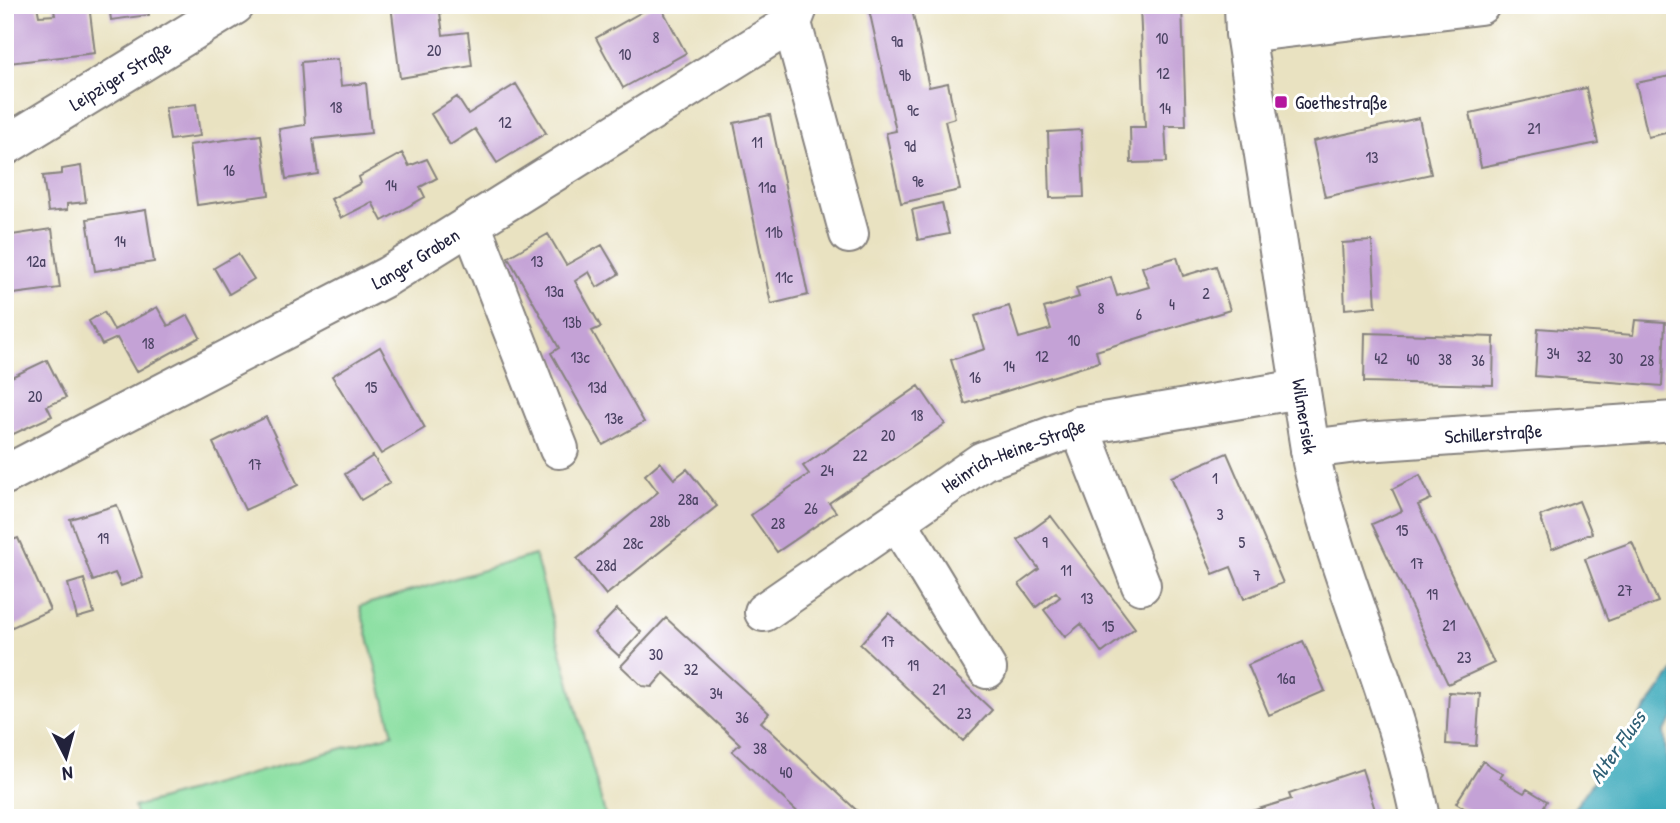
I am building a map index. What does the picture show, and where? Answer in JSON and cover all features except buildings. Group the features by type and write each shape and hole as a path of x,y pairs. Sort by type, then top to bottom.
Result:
{"street":[{"name":"Leipziger Straße","path":"5,146 235,5"},
{"path":"1244,19 1480,5"},
{"path":"795,14 849,234"},
{"name":"Langer Graben","path":"5,475 388,276 795,14"},
{"name":"Wilmersiek","path":"1244,19 1310,449 1320,494 1405,758 1420,818"},
{"path":"471,224 559,449"},
{"name":"Heinrich-Heine-Straße","path":"765,612 983,461 1079,426 1300,389"},
{"name":"Schillerstraße","path":"1310,449 1365,442 1675,421"},
{"path":"1079,426 1141,584"},
{"path":"897,521 987,669"}],"green space":[{"path":"535,555 606,818 137,818 134,807 393,734 360,606"}],"water":[{"path":"1675,669 1675,717 1664,731 1673,818 1567,818"}],"place":[{"name":"Goethestraße","path":"1281,102"}],"water label":[{"name":"Alter Fluss","path":"1617,747"}]}
